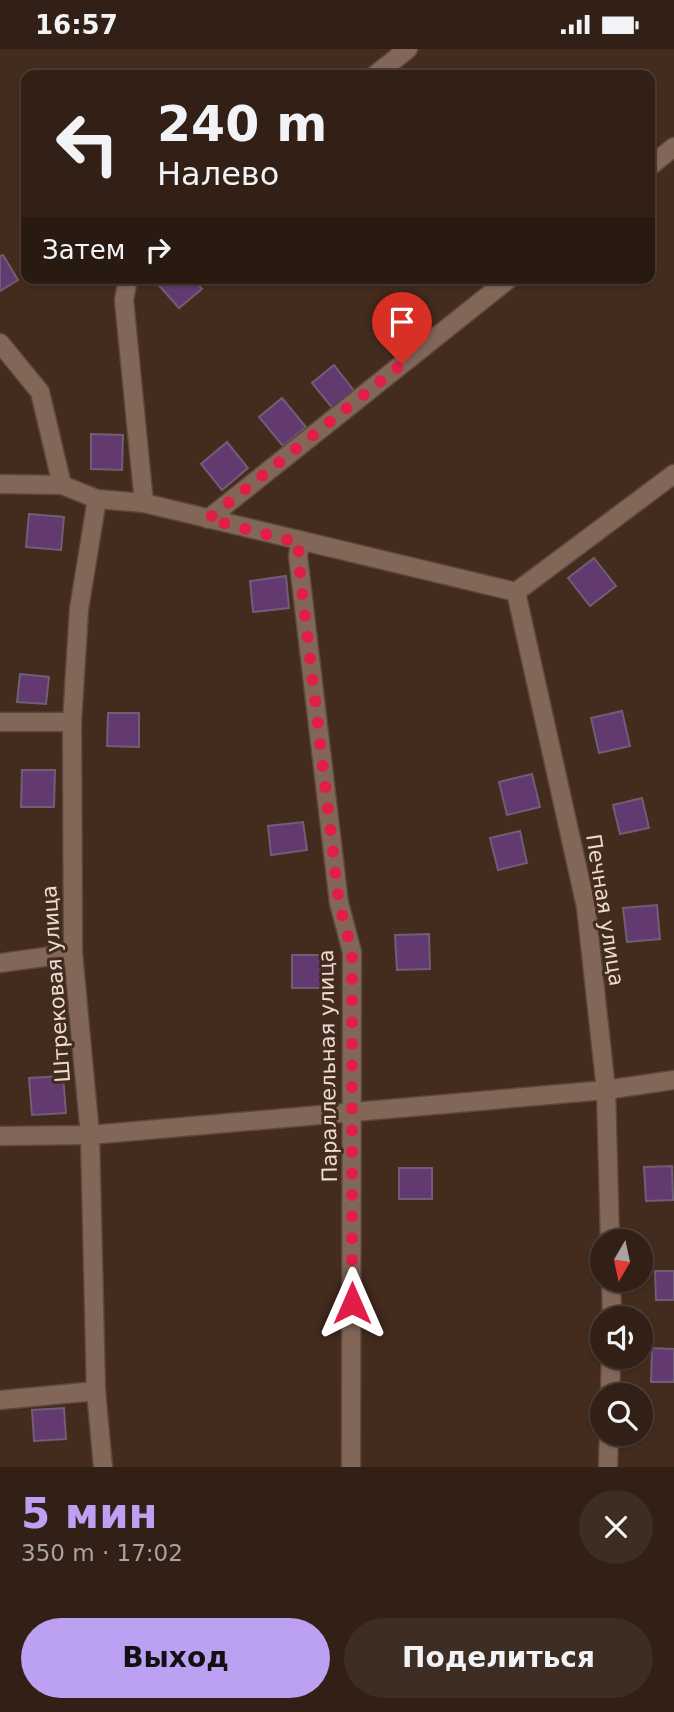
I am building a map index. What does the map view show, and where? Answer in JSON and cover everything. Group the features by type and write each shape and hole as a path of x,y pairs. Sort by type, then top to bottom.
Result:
{"street":[{"path":"381,70 408,49"},
{"path":"655,162 674,147"},
{"path":"127,284 124,300 144,503"},
{"path":"208,519 502,284"},
{"path":"0,343 40,392 62,485"},
{"path":"0,484 62,485 97,499 144,503 300,543 516,592 674,474"},
{"name":"Штрековая улица","path":"97,499 79,609 72,722 73,953 90,1135 96,1391 103,1467"},
{"name":"Параллельная улица","path":"300,543 298,556 339,903 352,952 351,1467"},
{"name":"Печная улица","path":"516,592 586,907 606,1090 610,1229"},
{"path":"0,722 72,722"},
{"path":"0,963 73,953"},
{"path":"0,1136 90,1135 606,1090 674,1080"},
{"path":"0,1400 96,1391"},
{"path":"608,1467 609,1446"}],"building":[{"path":"3,255 18,280 0,291 0,256"},
{"path":"158,284 197,284 202,289 179,308"},
{"path":"334,365 355,392 334,410 312,383"},
{"path":"282,398 306,427 283,446 259,417"},
{"path":"91,434 123,435 122,470 91,469"},
{"path":"227,442 248,468 222,490 201,464"},
{"path":"29,514 64,517 61,550 26,547"},
{"path":"594,558 616,586 590,606 568,578"},
{"path":"286,576 289,608 253,612 250,581"},
{"path":"20,674 49,677 46,704 17,702"},
{"path":"622,711 630,746 599,753 591,718"},
{"path":"108,713 139,713 139,747 107,746"},
{"path":"22,770 55,770 54,807 21,807"},
{"path":"532,774 540,807 507,815 499,782"},
{"path":"642,798 649,828 620,834 613,805"},
{"path":"303,822 307,850 271,855 268,826"},
{"path":"520,831 527,863 498,870 490,838"},
{"path":"657,905 660,939 627,942 623,908"},
{"path":"429,934 430,969 397,970 395,935"},
{"path":"292,955 327,955 327,988 292,988"},
{"path":"63,1076 66,1113 32,1115 29,1078"},
{"path":"672,1166 673,1200 646,1201 644,1167"},
{"path":"399,1168 432,1168 432,1199 399,1199"},
{"path":"655,1271 674,1271 674,1300 656,1300"},
{"path":"653,1348 674,1349 674,1382 651,1382"},
{"path":"64,1408 66,1439 34,1441 32,1410"}],"route":[{"path":"352,1303 352,952 339,903 298,556 300,543 208,519 402,364"}]}
